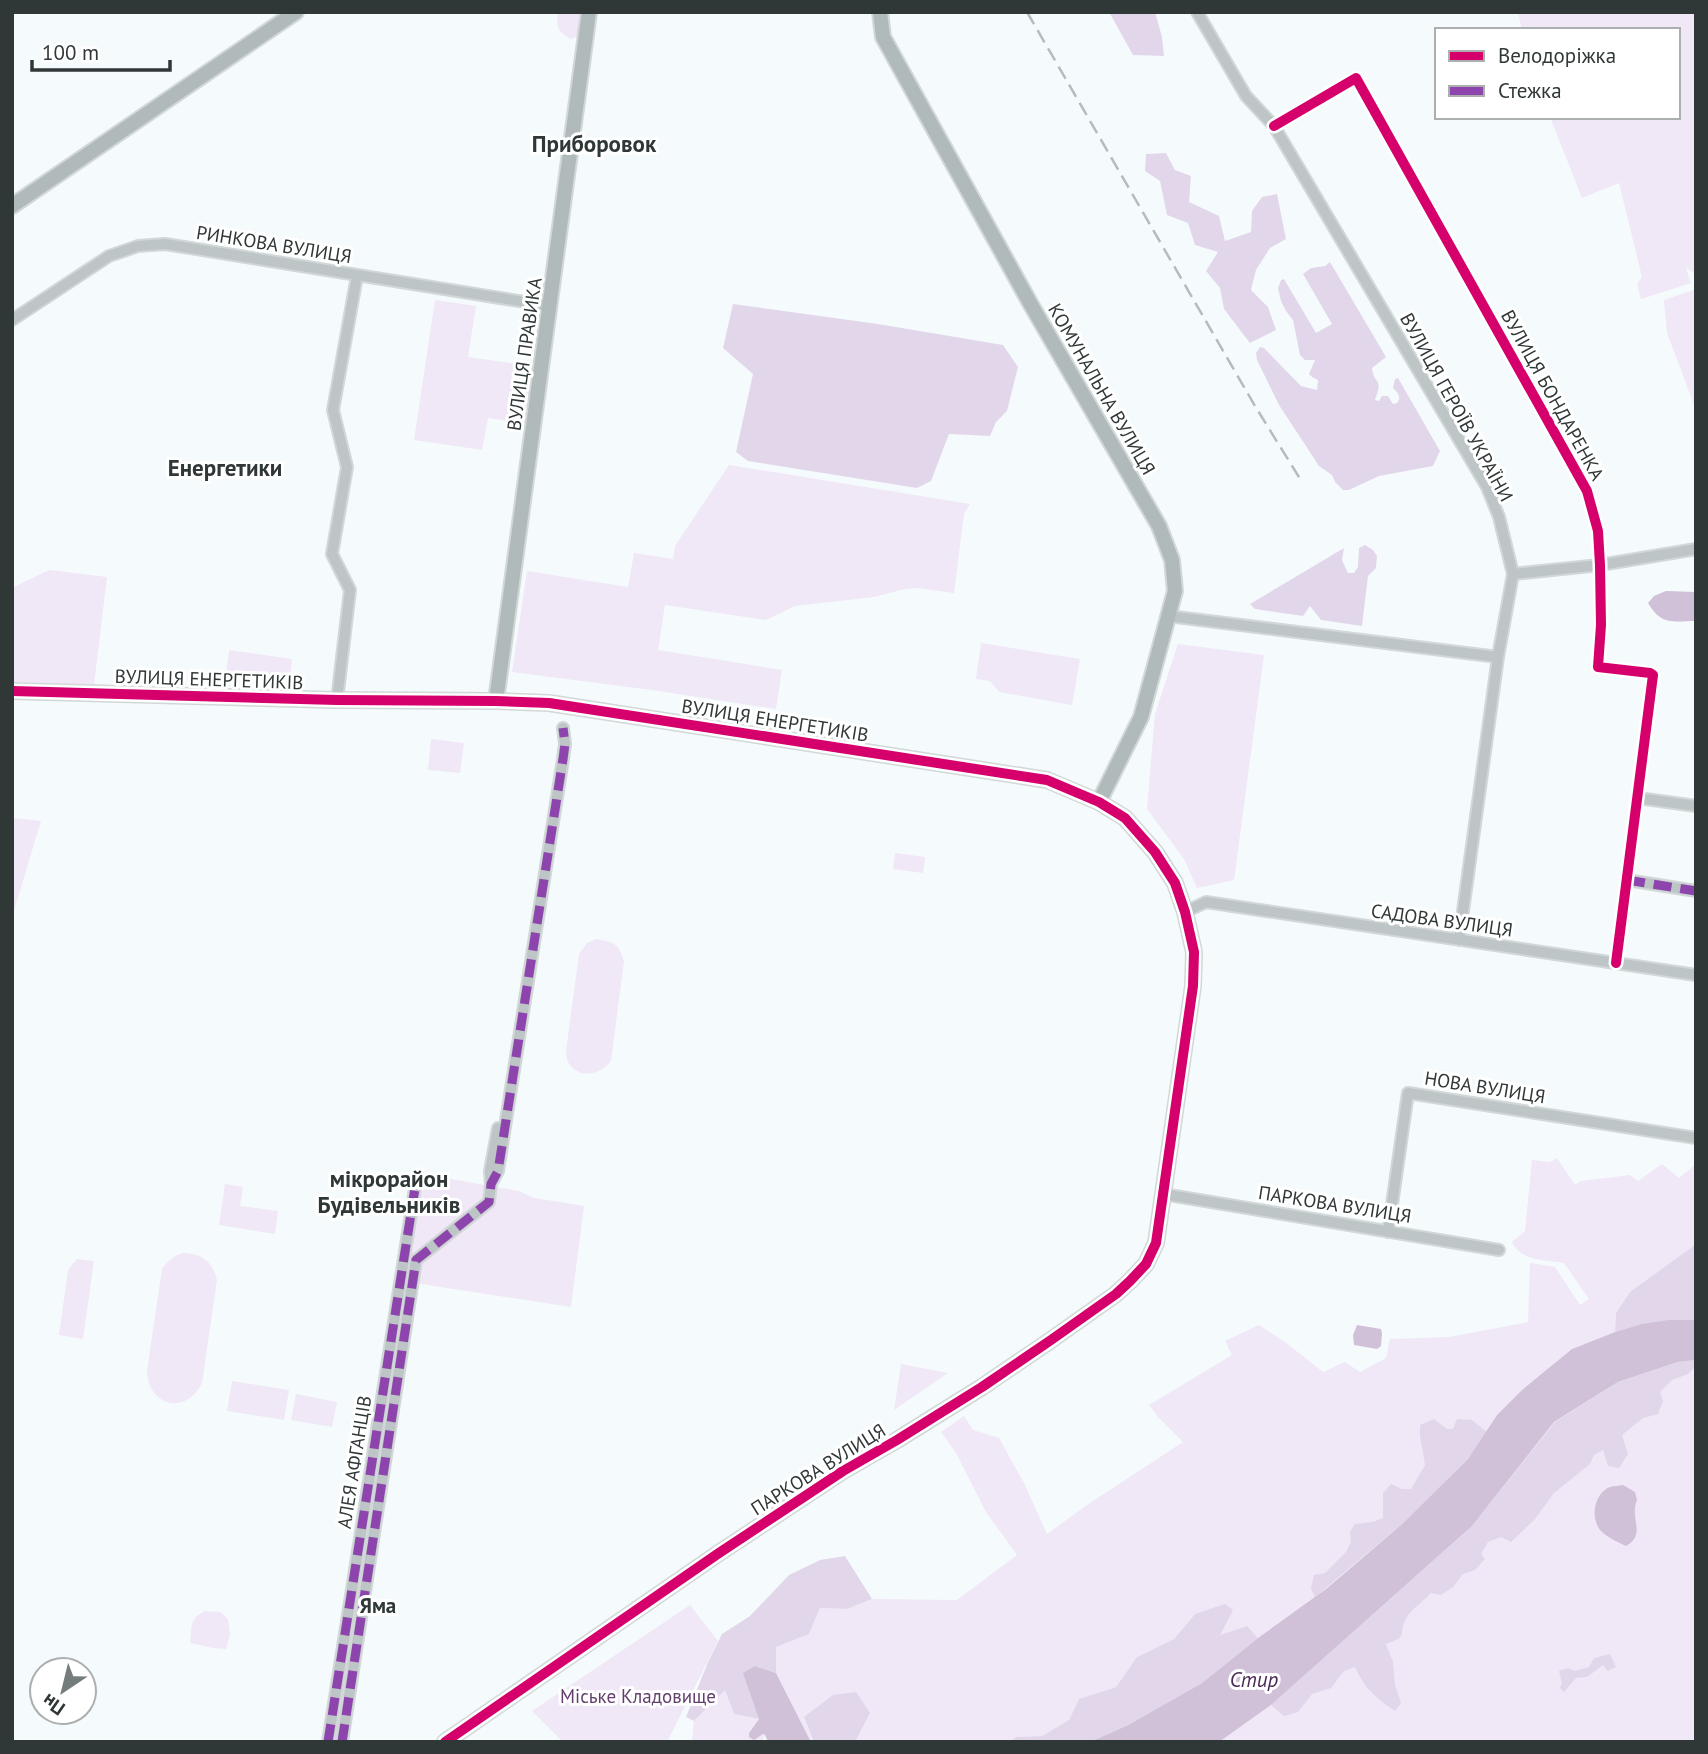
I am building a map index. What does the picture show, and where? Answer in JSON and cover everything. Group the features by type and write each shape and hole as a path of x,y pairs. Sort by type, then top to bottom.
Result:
{"street":[{"path":"12,206 296,12"},
{"name":"ВУЛИЦЯ ПРАВИКА","path":"496,701 589,12"},
{"name":"КОМУНАЛЬНА ВУЛИЦЯ","path":"880,12 883,37 1030,303 1159,526 1172,559 1175,591 1141,717 1099,802"},
{"name":"ВУЛИЦЯ ГЕРОЇВ УКРАЇНИ","path":"1196,12 1246,96 1274,126 1487,487 1499,517 1513,574 1498,657 1459,940"},
{"name":"ВУЛИЦЯ БОНДАРЕНКА","path":"1274,126 1356,78 1587,491 1598,531 1601,565 1598,667 1653,675 1616,963"},
{"name":"РИНКОВА ВУЛИЦЯ","path":"12,320 109,256 138,246 165,244 550,306"},
{"path":"337,700 350,590 331,554 346,467 334,410 357,276"},
{"path":"1513,574 1601,565 1696,549"},
{"path":"1168,616 1498,657"},
{"name":"ВУЛИЦЯ ЕНЕРГЕТИКІВ","path":"12,691 337,700 496,701 558,705 1047,780 1099,802 1125,818 1155,852 1175,883 1194,952 1193,986 1163,1194"},
{"path":"563,728 563,759 509,1107 498,1171 491,1184 490,1171 558,743 563,728"},
{"path":"1638,798 1696,806"},
{"path":"1627,880 1696,891"},
{"name":"САДОВА ВУЛИЦЯ","path":"1185,912 1206,902 1696,975"},
{"name":"НОВА ВУЛИЦЯ","path":"1388,1232 1408,1093 1696,1138"},
{"name":"АЛЕЯ АФГАНЦІВ","path":"342,1742 416,1260 489,1202 491,1184"},
{"name":"АЛЕЯ АФГАНЦІВ","path":"328,1742 415,1188"},
{"name":"ПАРКОВА ВУЛИЦЯ","path":"445,1742 775,1516 843,1471 982,1387 1116,1294 1146,1264 1156,1242 1163,1194 1499,1250"}],"green space":[{"path":"558,12 582,12 579,36 570,39 560,31 557,25"},
{"path":"1518,12 1696,12 1696,274 1686,268 1691,283 1641,299 1637,284 1642,277 1619,183 1582,198 1551,119 1680,119 1680,28 1522,28"},
{"path":"1696,289 1696,410 1667,333 1664,300"},
{"path":"435,300 476,306 468,357 537,367 528,424 488,418 482,450 414,440"},
{"path":"729,465 970,504 964,514 954,593 917,588 901,590 874,597 795,606 766,620 665,605 658,650 782,670 776,709 512,672 527,571 628,587 634,553 673,559 675,546"},
{"path":"49,570 107,577 94,685 12,682 12,588"},
{"path":"981,643 1080,659 1072,705 999,692 990,681 976,679"},
{"path":"1178,644 1264,655 1234,880 1197,888 1184,859 1147,809 1155,714"},
{"path":"229,650 292,659 290,677 226,675"},
{"path":"431,739 464,743 460,773 428,770"},
{"path":"12,818 41,821 12,917"},
{"path":"895,853 925,857 923,873 893,869"},
{"path":"596,939 614,944 620,950 624,961 611,1061 601,1070 590,1074 572,1068 567,1061 566,1051 579,954 587,943"},
{"path":"1557,1158 1575,1185 1581,1181 1630,1175 1638,1181 1662,1164 1679,1178 1695,1165 1696,1244 1630,1292 1616,1313 1615,1332 1572,1349 1522,1390 1497,1415 1468,1459 1326,1589 1258,1638 1247,1626 1219,1636 1195,1614 1174,1639 1137,1657 1116,1687 1079,1699 1069,1720 1042,1736 1016,1737 1009,1742 855,1742 858,1735 804,1717 814,1742 811,1742 776,1673 776,1647 809,1634 820,1608 847,1609 872,1599 957,1600 1017,1555 986,1512 956,1453 941,1432 964,1416 973,1430 999,1438 1024,1483 1047,1534 1183,1442 1149,1405 1232,1355 1225,1341 1259,1325 1323,1372 1345,1362 1360,1372 1386,1358 1390,1339 1449,1337 1528,1322 1530,1263 1555,1267 1580,1305 1589,1299 1564,1263 1527,1256 1512,1242 1525,1231 1532,1160 1550,1162"},
{"path":"412,1172 519,1191 534,1198 584,1206 571,1307 395,1280"},
{"path":"225,1184 243,1187 240,1206 278,1211 275,1234 219,1225"},
{"path":"183,1253 206,1260 213,1268 217,1280 202,1383 187,1400 178,1403 161,1399 154,1392 147,1371 162,1269 171,1259"},
{"path":"77,1259 94,1261 83,1339 59,1335 68,1270"},
{"path":"1696,1360 1696,1742 1219,1742 1271,1705 1472,1526 1554,1422 1581,1406"},
{"path":"901,1364 948,1373 894,1410"},
{"path":"232,1381 289,1390 284,1420 227,1411"},
{"path":"296,1394 337,1402 332,1427 291,1420"},
{"name":"Міське Кладовище","path":"690,1605 718,1641 667,1742 563,1742 532,1711"},
{"path":"205,1611 221,1612 228,1619 230,1635 226,1649 190,1643 194,1620"},
{"path":"725,1689 734,1714 759,1719 749,1733 765,1735 762,1742 692,1742 694,1721"}],"shaded area":[{"path":"1109,12 1155,12 1164,56 1133,55"},
{"path":"1166,153 1175,170 1191,176 1189,202 1219,216 1225,241 1251,232 1252,211 1262,197 1277,194 1286,239 1270,248 1256,270 1251,290 1268,307 1276,330 1250,343 1224,309 1220,288 1206,271 1218,252 1195,245 1188,223 1167,215 1160,181 1145,171 1146,154"},
{"path":"1330,262 1386,357 1372,368 1379,384 1375,400 1379,401 1382,396 1388,396 1393,404 1397,403 1398,393 1393,388 1395,379 1398,378 1440,451 1433,466 1379,476 1349,490 1343,490 1332,475 1319,466 1279,405 1256,353 1260,347 1264,348 1301,386 1317,390 1318,380 1309,374 1315,360 1305,360 1300,355 1293,320 1281,301 1278,288 1284,279 1316,333 1332,324 1303,274 1311,268 1325,266"},
{"path":"733,304 1003,345 1018,367 1007,411 996,422 990,436 949,434 931,481 917,488 748,461 736,452 753,374 723,348"},
{"path":"1365,545 1377,556 1376,568 1368,576 1362,626 1321,620 1310,606 1303,616 1255,609 1250,604 1344,548 1342,560 1348,573 1354,573 1358,567 1359,548"},
{"path":"1696,1244 1696,1320 1655,1323 1615,1332 1616,1313 1630,1292"},
{"path":"1696,1360 1696,1366 1688,1374 1672,1380 1660,1392 1663,1401 1658,1414 1643,1418 1622,1435 1628,1454 1619,1468 1608,1466 1603,1450 1594,1455 1590,1464 1554,1493 1535,1519 1511,1542 1501,1537 1488,1542 1481,1554 1485,1559 1475,1570 1463,1574 1454,1586 1441,1595 1431,1593 1410,1613 1401,1637 1386,1644 1393,1662 1395,1685 1401,1703 1395,1711 1371,1692 1355,1667 1344,1671 1331,1688 1312,1694 1298,1712 1284,1716 1271,1705 1472,1526 1555,1422 1618,1382 1678,1362"},
{"path":"1434,1419 1447,1429 1453,1429 1457,1419 1472,1420 1487,1432 1468,1459 1401,1525 1315,1597 1311,1588 1314,1575 1325,1573 1346,1552 1351,1542 1350,1532 1355,1524 1383,1518 1383,1493 1391,1484 1402,1489 1411,1489 1425,1465 1420,1425"},
{"path":"845,1556 872,1599 847,1609 820,1608 809,1634 776,1647 776,1673 755,1666 759,1719 734,1714 725,1690 694,1721 686,1717 722,1634 750,1616 789,1575 820,1560"},
{"path":"1225,1604 1233,1610 1220,1635 1247,1626 1258,1638 1202,1683 1128,1725 1090,1742 1009,1742 1016,1737 1042,1736 1069,1720 1079,1699 1116,1687 1137,1657 1174,1639 1195,1614"},
{"path":"1610,1654 1616,1667 1608,1671 1603,1665 1587,1677 1576,1678 1564,1692 1560,1688 1562,1683 1559,1671 1568,1668 1575,1671 1589,1667 1594,1658"},
{"path":"856,1692 870,1713 855,1742 814,1742 804,1717 833,1695"}],"water":[{"path":"1666,591 1696,592 1696,621 1668,621 1658,616 1648,603 1654,596"},
{"name":"Стир","path":"1669,1320 1696,1320 1696,1360 1678,1362 1618,1382 1554,1422 1472,1526 1271,1705 1219,1742 1090,1742 1128,1725 1202,1683 1326,1589 1401,1525 1468,1459 1497,1415 1522,1390 1572,1349 1615,1332"},
{"path":"1357,1325 1381,1329 1381,1346 1377,1349 1354,1345 1353,1335"},
{"path":"1623,1485 1635,1492 1637,1500 1637,1531 1626,1546 1601,1531 1595,1515 1596,1503 1602,1493 1610,1487"},
{"path":"755,1666 776,1673 811,1742 768,1742 763,1734 754,1740 749,1737 759,1719 743,1673"}],"railway":[{"path":"1027,12 1255,406 1302,482"}],"marked path":[{"path":"342,1742 416,1260 489,1202 491,1184 498,1171 563,759 563,728"},
{"path":"1627,880 1696,891"},
{"path":"328,1742 415,1188"}],"cycle path":[{"path":"1274,126 1356,78 1587,491 1598,531 1601,625 1598,667 1653,675 1616,963"},
{"path":"12,691 549,703 1047,780 1099,802 1125,818 1155,852 1175,883 1194,952 1193,986 1156,1243 1146,1264 1116,1294 1051,1340 982,1387 843,1471 719,1553 445,1742"}],"district":[{"name":"Приборовок","path":"594,144"},
{"name":"Енергетики","path":"225,468"},
{"name":"мікрорайон Будівельників","path":"389,1192"},
{"name":"Яма","path":"378,1606"}]}
